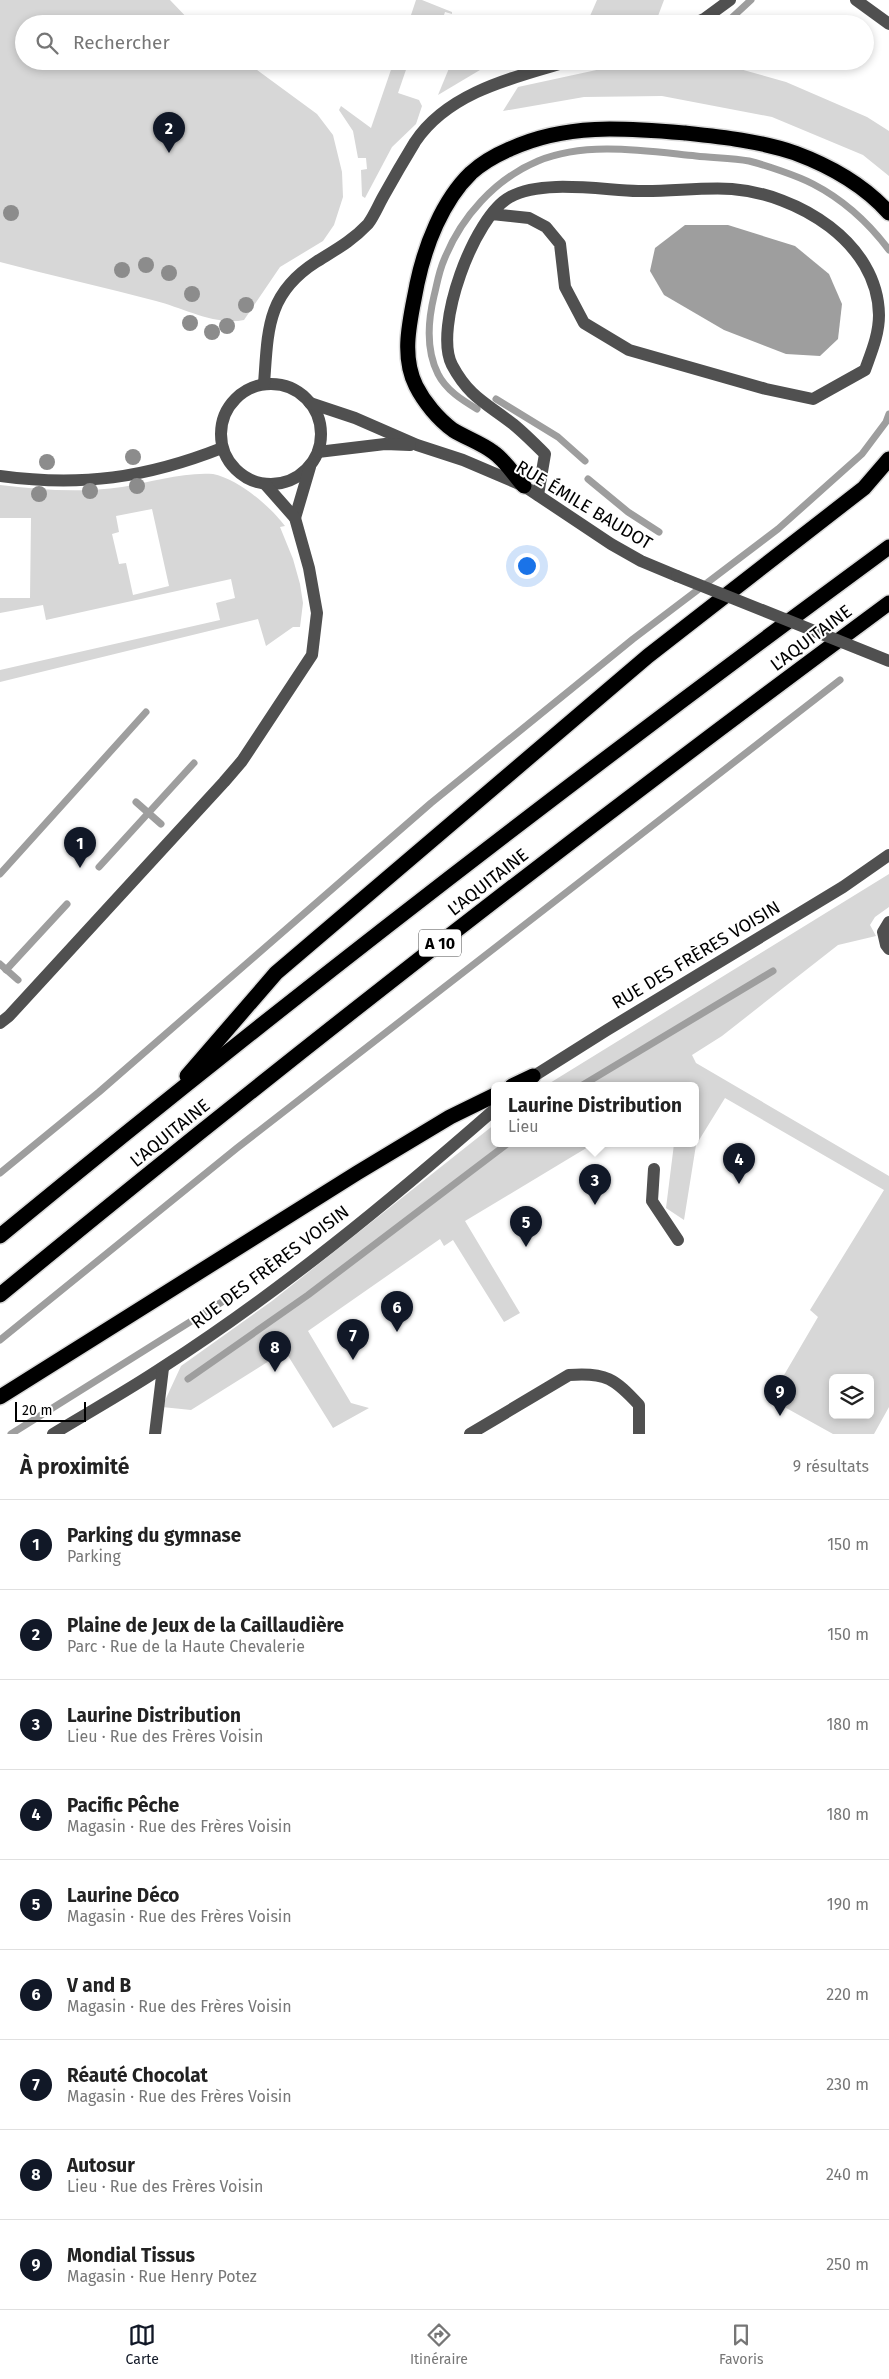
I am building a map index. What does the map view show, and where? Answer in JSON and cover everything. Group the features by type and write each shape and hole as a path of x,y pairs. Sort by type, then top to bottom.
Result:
{"highway":[{"path":"524,486 495,453 452,429 428,406 415,385 408,359 408,329 423,257 452,196 471,173 493,157 525,142 556,132 589,128 623,128 722,136 772,146 826,166 865,191 889,213"},
{"path":"163,1104 276,973 648,656 864,488 889,460"},
{"name":"L'AQUITAINE","path":"0,1236 163,1104 470,863 889,547"},
{"name":"L'AQUITAINE","path":"0,1295 192,1139 452,933 889,603"},
{"path":"520,1082 533,1076"},
{"path":"0,1397 357,1173 450,1117 491,1097"}],"street":[{"path":"709,15 730,0"},
{"path":"856,0 889,24"},
{"path":"264,384 268,328 279,298 302,272 344,246 370,221 416,141 426,128 457,103 482,89 542,70"},
{"path":"492,214 529,218 546,227 560,244 565,287 584,323 629,350 766,389 813,398 839,387 866,370 877,336 878,322 874,284 862,262 843,237 812,215 778,198 732,189 664,192 540,187 509,197 492,214 458,275 447,328 451,363 470,394 514,425 545,454 538,495"},
{"path":"295,518 310,466 318,452 321,435 319,418 310,403 297,391 281,385 264,384 247,389 234,400 224,414 220,431 222,448 228,462 238,472 250,480 265,484 280,484 296,478 310,466"},
{"name":"RUE ÉMILE BAUDOT","path":"310,403 355,418 417,445 463,460 524,486 611,544 641,561 889,661"},
{"name":"RUE ÉMILE BAUDOT","path":"318,452 385,444 417,445"},
{"path":"0,476 64,481 130,476 167,468 222,448"},
{"path":"0,1023 9,1016 224,782 242,760 312,655 317,612 309,568 295,518 265,484"},
{"name":"RUE DES FRÈRES VOISIN","path":"526,1082 843,886 889,855"},
{"path":"886,927 886,945 889,949"},
{"name":"RUE DES FRÈRES VOISIN","path":"53,1434 163,1368 300,1270 491,1112"},
{"path":"654,1169 652,1201 678,1240"},
{"path":"154,1434 163,1368"},
{"path":"470,1434 569,1375 586,1374 607,1378 620,1384 639,1405 639,1434"}],"shaded area":[{"path":"0,0 170,0 184,15 15,15 15,70 257,70 317,114 333,135 342,172 343,197 334,225 323,241 280,267 244,320 222,321 156,301 0,262"},
{"path":"416,0 422,0 452,12 452,14 445,12 444,15 411,15"},
{"path":"597,0 664,0 658,15 590,15"},
{"path":"391,70 406,70 398,93 419,100 422,106 416,124 392,147 365,198 362,196 361,170 367,169 366,158 358,158 353,131 339,110 341,106 371,128"},
{"path":"448,70 480,70 438,95"},
{"path":"596,70 743,70 786,82 867,117 889,131 889,176 863,155 772,117 662,96 584,97 503,111 518,87"},
{"path":"685,225 728,225 795,246 829,274 842,304 838,339 820,356 786,354 724,330 664,295 650,271 655,248"},
{"path":"213,474 223,477 243,487 271,510 285,526 280,527 293,559 303,603 300,627 293,627 266,646 258,619 0,682 0,670 220,620 216,603 235,598 231,579 46,620 43,605 0,613 0,598 30,598 31,518 0,518 0,485 92,490","holes":["152,509 169,586 133,595 126,563 119,564 112,534 119,532 116,516"]},
{"path":"889,874 889,907 875,917 870,925 876,936 838,945 722,1036 692,1055 696,1063 889,1176 889,1407 874,1434 833,1434 770,1399 818,1317 810,1310 884,1190 725,1098 699,1140 699,1082 551,1082"},
{"path":"491,1127 491,1147 588,1147 465,1221 520,1313 504,1322 453,1240 444,1246 440,1239 308,1331 351,1403 369,1408 333,1428 285,1351 191,1410 162,1407 181,1366 272,1301"},
{"path":"674,1147 696,1147 684,1220 666,1208"}],"waterway":[{"path":"735,15 751,0"},
{"path":"477,409 450,390 441,380 431,355 429,325 438,278 451,244 481,201 508,178 538,161 576,151 596,149 637,150 749,161 790,174 824,190 855,212 889,250"},
{"path":"496,399 558,437 585,461"},
{"path":"0,1173 99,1092 431,803 633,639 778,529 862,454 886,422 889,414"},
{"path":"588,479 628,512 659,532"},
{"path":"0,1340 237,1148 840,680"},
{"path":"0,874 146,712"},
{"path":"99,867 194,763"},
{"path":"136,802 161,824"},
{"path":"6,970 67,904"},
{"path":"0,964 18,980"},
{"path":"588,1082 773,971"},
{"path":"188,1379 308,1295 503,1147"},
{"path":"11,1434 225,1300"}],"place":[{"name":"Plaine de Jeux de la Caillaudière","path":"169,153"},
{"name":"Parking du gymnase","path":"80,868"},
{"name":"Pacific Pêche","path":"739,1184"},
{"name":"Laurine Distribution","path":"595,1205"},
{"name":"Laurine Déco","path":"526,1247"},
{"name":"V and B","path":"397,1332"},
{"name":"Réauté Chocolat","path":"353,1360"},
{"name":"Autosur","path":"275,1372"},
{"name":"Mondial Tissus","path":"780,1416"}]}
